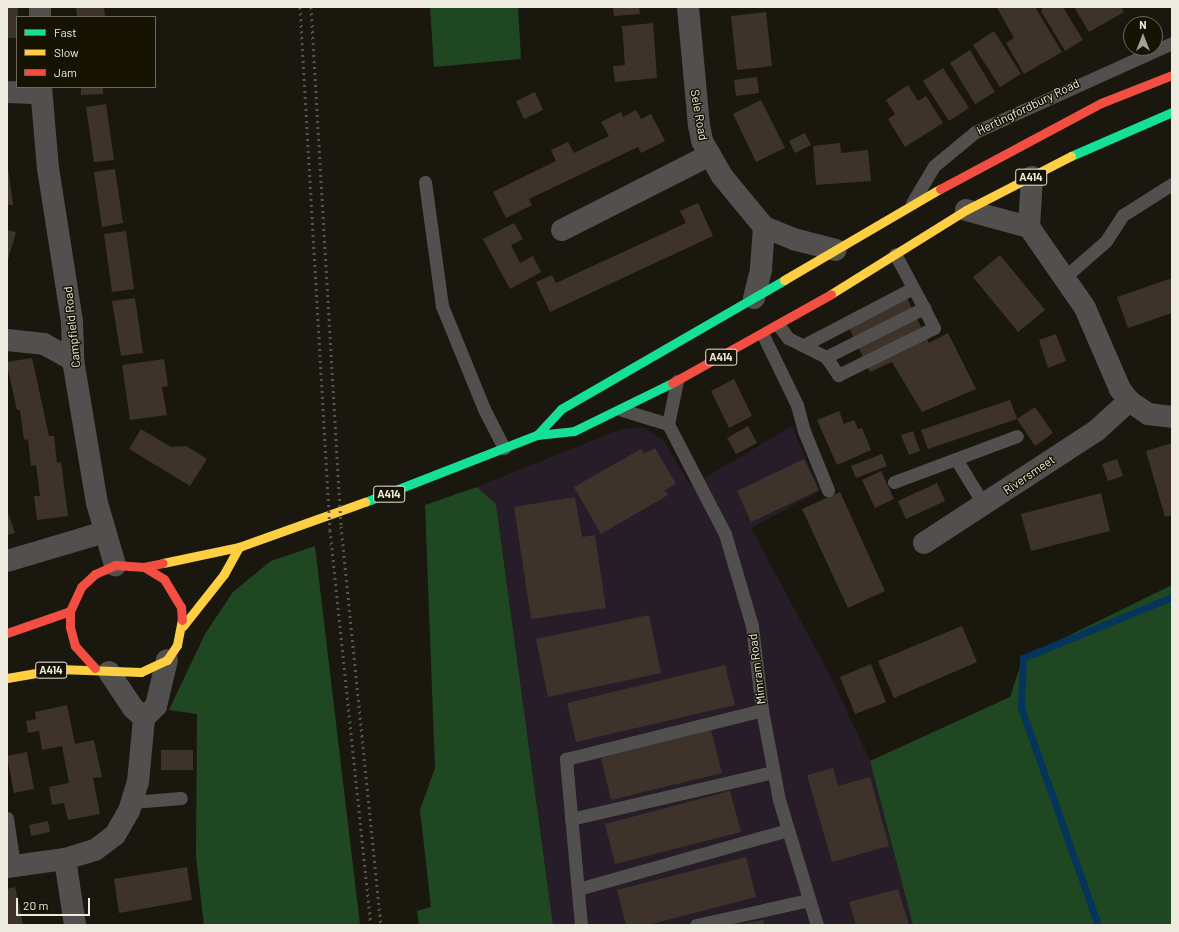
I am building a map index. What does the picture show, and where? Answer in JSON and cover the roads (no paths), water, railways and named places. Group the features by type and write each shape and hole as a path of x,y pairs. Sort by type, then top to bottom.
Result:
{"highway":[{"name":"A414","path":"537,435 561,409 911,206 1052,128 1172,75"},
{"name":"A414","path":"144,567 239,547 321,520 537,435 574,431 622,410 779,326 966,210 1100,141 1172,112"},
{"path":"183,626 176,594 164,579 144,567 115,565 95,574 81,587 70,611 75,646 102,670 141,672 167,660 178,645 183,626 224,574 239,547"},
{"path":"7,633 70,611"},
{"name":"A414","path":"7,678 59,669 102,670"}],"street":[{"name":"Sele Road","path":"688,7 699,125 710,155 736,196 764,227 793,239 836,250"},
{"path":"7,92 41,90"},
{"name":"Campfield Road","path":"41,90 48,168 72,322 73,360 105,532 115,565"},
{"path":"562,230 710,155"},
{"path":"1029,227 1032,177"},
{"path":"966,210 1029,227 1066,276 1085,308 1113,380 1129,401 1148,414 1172,417"},
{"path":"754,298 761,270 764,227"},
{"path":"7,340 44,344 73,360"},
{"name":"Riversmeet","path":"924,543 1096,431 1129,401"},
{"path":"7,561 105,532"},
{"path":"10,866 65,859 95,850 115,835 132,802 144,746 144,718 156,706 167,660"},
{"path":"102,670 132,708 144,718"},
{"path":"65,859 74,925"}],"lane":[{"name":"Hertingfordbury Road","path":"911,206 934,166 975,132 1172,43"},
{"path":"426,182 442,306 484,409 504,448"},
{"path":"1066,276 1106,242 1123,215 1172,184"},
{"path":"779,326 788,338 826,357 838,374 934,328 895,254"},
{"path":"804,345 913,288"},
{"path":"826,357 924,308"},
{"path":"763,335 797,405 804,431 828,490"},
{"path":"622,410 668,424 677,381"},
{"name":"Mimram Road","path":"668,424 725,534 739,573 752,626 762,710 773,772 788,830 817,925"},
{"path":"894,482 1017,436"},
{"path":"956,459 984,505"},
{"path":"581,925 566,759 762,710"},
{"path":"571,819 773,772"},
{"path":"132,802 181,798"},
{"path":"7,818 10,866"},
{"path":"578,889 788,830"},
{"path":"696,925 809,900"}],"waterway":[{"path":"1098,925 1021,707 1023,658 1172,597"}],"railway":[{"path":"300,7 330,530 371,925"},
{"path":"311,7 341,526 381,925"}]}
